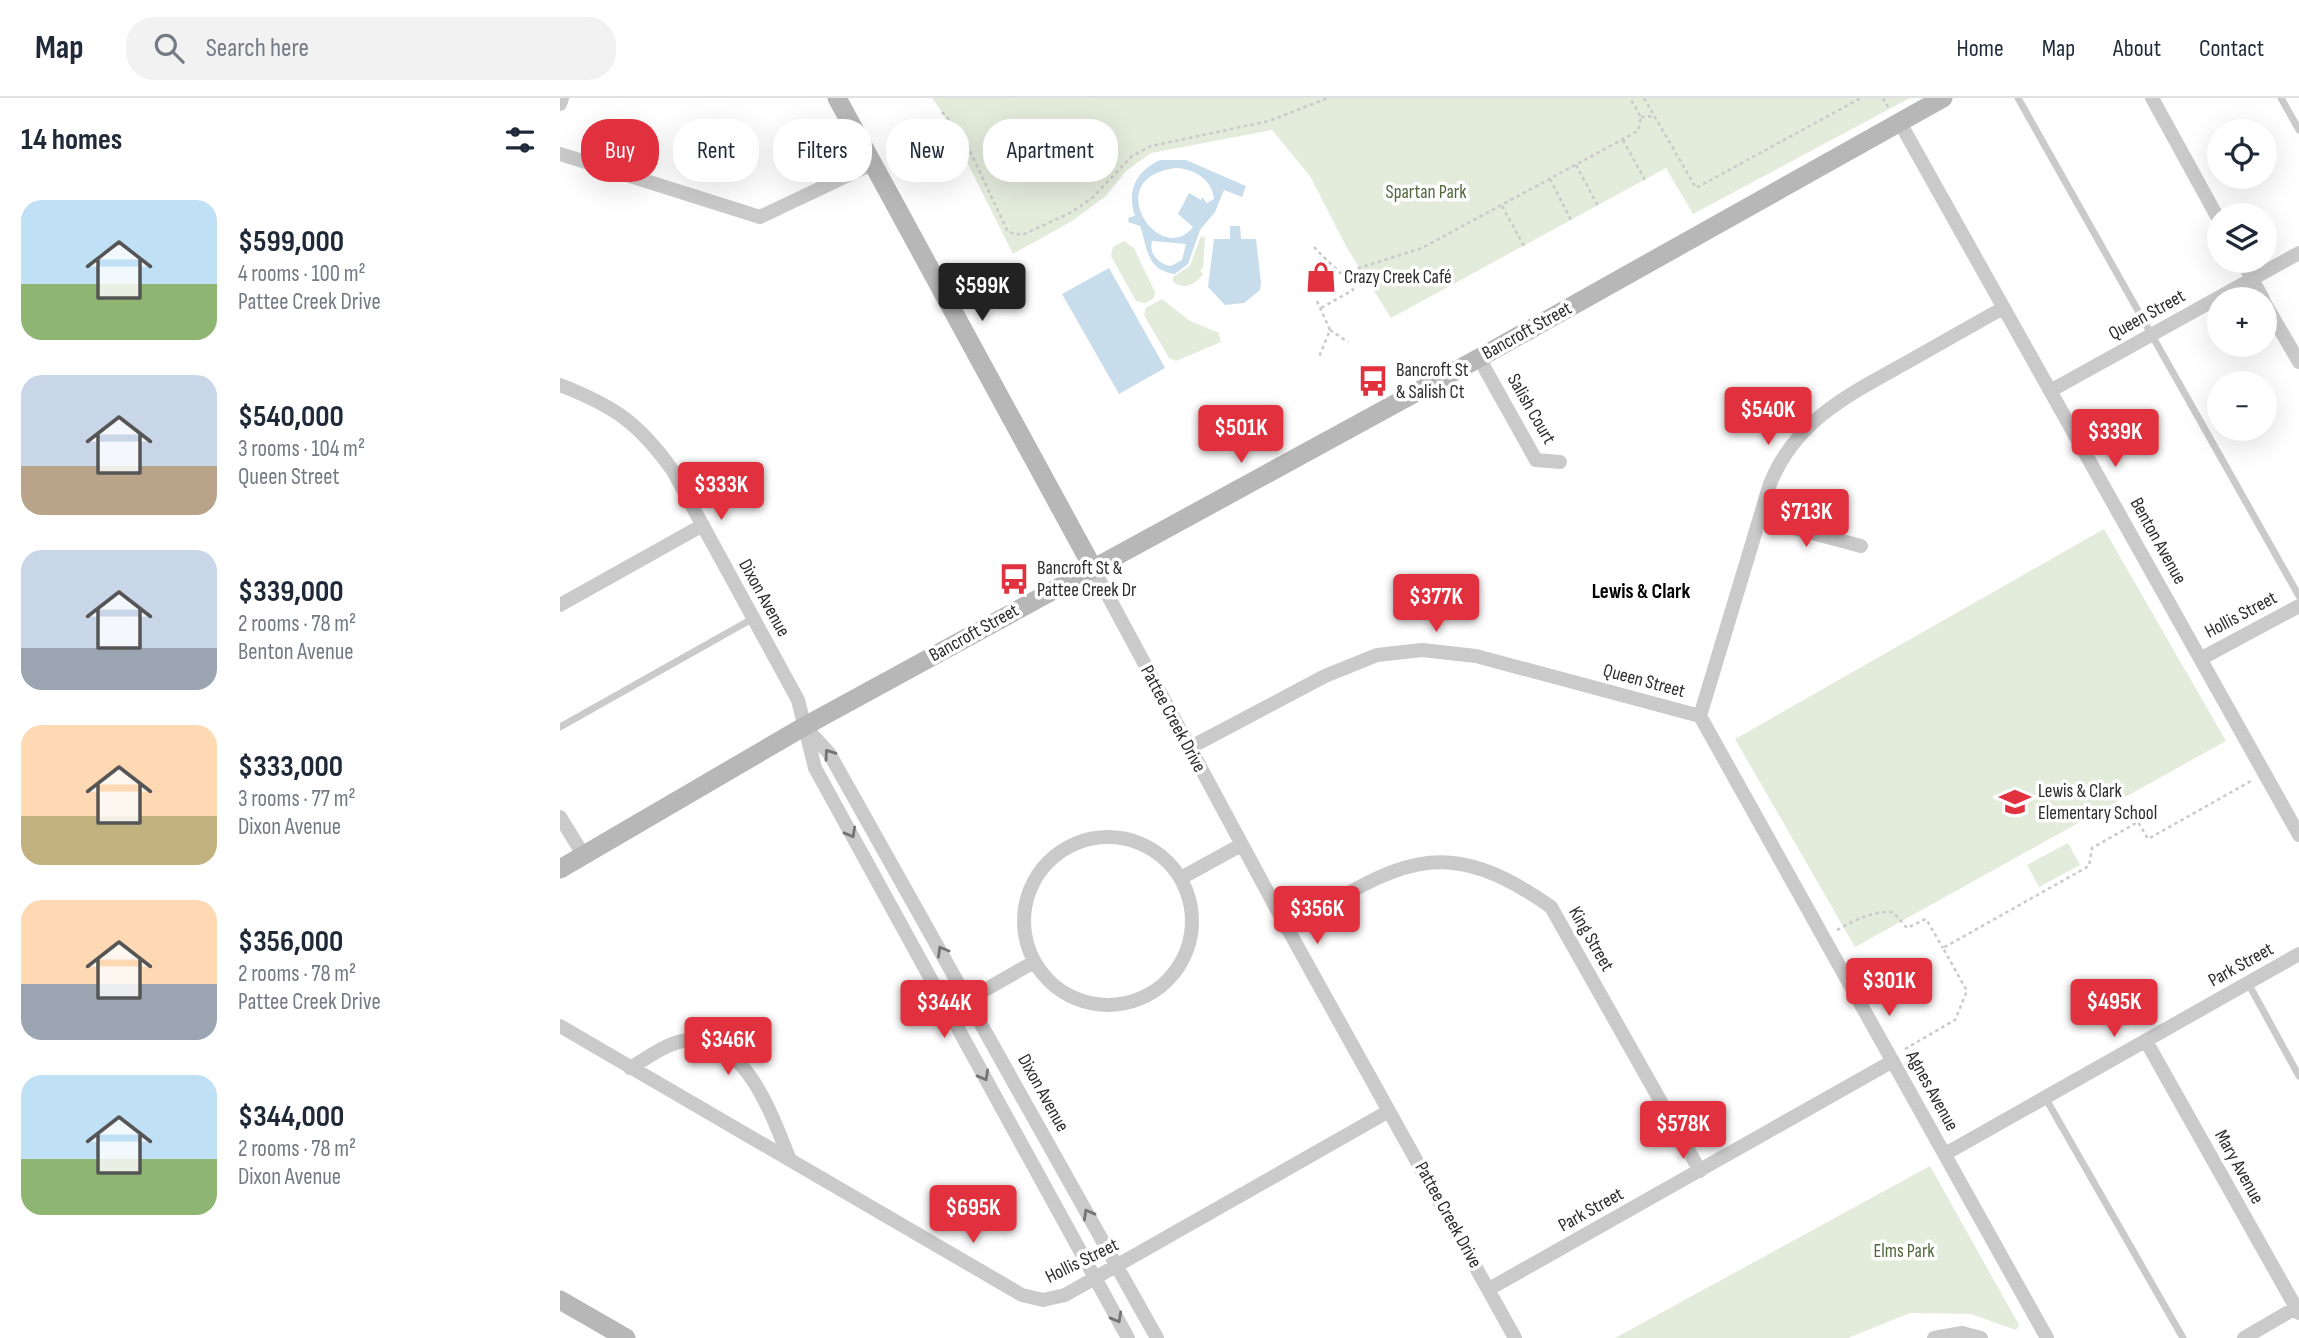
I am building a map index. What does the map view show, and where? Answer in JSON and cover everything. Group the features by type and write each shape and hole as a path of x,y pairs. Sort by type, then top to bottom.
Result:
{"street":[{"path":"560,104 562,98"},
{"name":"Pattee Creek Drive","path":"837,98 848,119"},
{"name":"Bancroft Street","path":"560,869 805,726 1479,358 1893,114 1943,98"},
{"path":"2152,98 2210,203"},
{"name":"Benton Avenue","path":"1893,114 2202,658 2299,835"},
{"path":"560,154 760,217 834,182"},
{"name":"Pattee Creek Drive","path":"872,164 1286,928 1515,1338"},
{"name":"Queen Street","path":"2050,391 2299,253"},
{"path":"2249,273 2257,287"},
{"name":"Queen Street","path":"1189,748 1325,676 1377,655 1422,650 1476,656 1700,716 1777,465 1801,431 1830,405 2003,308"},
{"path":"2277,323 2299,362"},
{"name":"Salish Court","path":"1479,358 1536,460 1560,462"},
{"name":"Dixon Avenue","path":"560,385 605,403 649,437 703,525 798,700 815,768 1128,1338"},
{"path":"1760,519 1861,546"},
{"path":"560,606 703,525"},
{"name":"Hollis Street","path":"2202,658 2299,606"},
{"name":"Agnes Avenue","path":"1700,716 2047,1338"},
{"name":"Dixon Avenue","path":"805,726 829,752 1157,1338"},
{"path":"560,817 584,856"},
{"path":"1089,838 1127,839 1157,853 1181,878 1192,912 1190,941 1173,974 1151,993 1117,1005 1088,1003 1059,990 1034,962 1025,935 1026,898 1040,870 1062,850 1089,838"},
{"path":"1181,878 1241,845"},
{"name":"King Street","path":"1286,928 1406,865 1440,861 1474,864 1515,882 1551,907 1700,1171"},
{"name":"Park Street","path":"1945,1154 2299,954"},
{"path":"948,1011 1034,962"},
{"name":"Hollis Street","path":"560,1026 1022,1294 1043,1300 1054,1299 1096,1278 1389,1111"},
{"path":"631,1068 684,1041 720,1049 737,1060 764,1099 790,1160"},
{"name":"Mary Avenue","path":"2146,1041 2298,1309"},
{"name":"Park Street","path":"1489,1289 1893,1060"},
{"path":"560,1300 621,1337"},
{"path":"2244,1338 2298,1309"},
{"path":"1934,1338 1962,1333 1981,1338"}],"lane":[{"path":"2018,98 2299,596"},
{"path":"2281,98 2299,130"},
{"path":"560,727 752,619"},
{"path":"2248,982 2299,1076"},
{"path":"2046,1099 2183,1338"}],"path":[{"path":"942,112 961,132 1008,232 1022,235 1070,213 1092,198 1132,156 1152,146 1269,121 1328,98"},
{"path":"1346,276 1422,248 1638,131 1641,117 1630,98"},
{"path":"1644,98 1696,188 1861,98"},
{"path":"1883,98 1893,114"},
{"path":"1641,117 1654,116"},
{"path":"1623,139 1645,180"},
{"path":"1576,165 1598,206"},
{"path":"1550,179 1572,220"},
{"path":"1501,205 1524,246"},
{"path":"1314,247 1331,267 1346,276 1353,290 1321,309"},
{"path":"1317,301 1330,330 1348,342"},
{"path":"1320,358 1330,330"},
{"path":"1368,379 1373,388"},
{"path":"1943,948 2089,866 2092,848 2138,822 2148,839 2251,781"},
{"path":"1837,930 1858,918 1893,912 1906,929 1926,919 1943,948 1967,991 1955,1020 1905,1049"}],"green space":[{"name":"Spartan Park","path":"932,98 1910,98 1693,214 1666,168 1391,318 1347,248 1310,176 1272,130 1151,153 1126,171 1118,181 1118,119 983,119 983,182 1117,182 1106,196 1072,221 1013,254 969,166 969,119 946,119"},
{"path":"1201,236 1205,238 1203,268 1200,270 1203,274 1190,285 1182,286 1173,282 1173,277 1190,266"},
{"path":"1124,241 1134,248 1155,292 1154,298 1145,303 1136,301 1111,256 1113,247"},
{"path":"1162,299 1190,321 1219,333 1221,342 1176,361 1169,358 1144,315 1146,308"},
{"path":"2104,529 2226,741 1855,947 1735,739"},
{"path":"2068,843 2080,865 2039,887 2027,865"},
{"name":"Elms Park","path":"1930,1166 2019,1325 2016,1330 1971,1314 1910,1313 1848,1338 1615,1338"}],"water":[{"path":"1160,160 1186,160 1246,186 1242,197 1224,190 1215,212 1200,230 1188,264 1175,274 1165,272 1153,263 1140,226 1128,222 1129,217 1135,216 1132,198 1136,182 1152,164","holes":["1176,168 1201,176 1210,186 1214,199 1207,203 1202,197 1201,200 1189,193 1178,214 1193,227 1180,237 1165,237 1153,229 1143,217 1138,202 1141,187 1153,175","1152,241 1186,244 1182,260 1171,266 1162,263 1153,254"]},
{"path":"1230,226 1240,226 1241,239 1256,239 1261,283 1260,290 1244,303 1225,305 1208,287 1214,239 1230,239"},
{"path":"1109,268 1165,368 1119,394 1062,294"}],"place":[{"name":"Crazy Creek Café","path":"1321,277"},
{"name":"Bancroft St & Salish Ct","path":"1373,381"},
{"name":"Bancroft St & Pattee Creek Dr","path":"1014,579"},
{"name":"Lewis & Clark Elementary School","path":"2015,802"}],"district":[{"name":"Lewis & Clark","path":"1641,591"}]}
